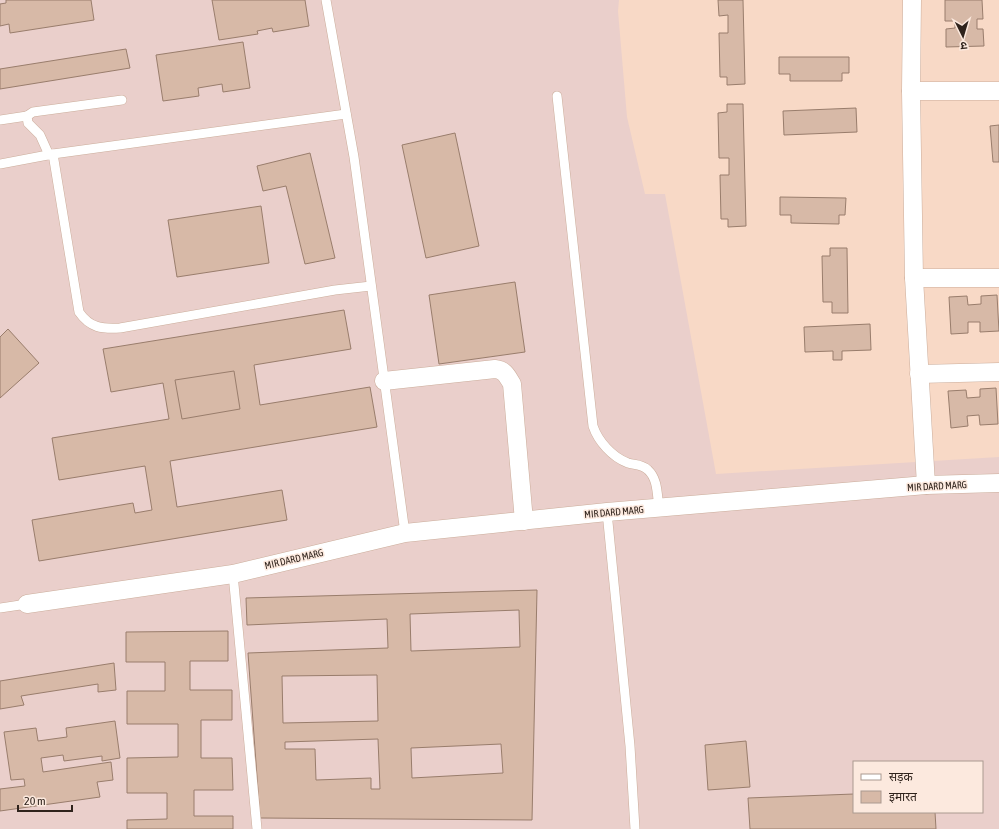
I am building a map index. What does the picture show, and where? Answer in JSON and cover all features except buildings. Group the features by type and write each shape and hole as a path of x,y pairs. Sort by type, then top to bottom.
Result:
{"street":[{"path":"912,0 911,91 914,278 926,485"},
{"path":"911,91 999,91"},
{"path":"914,278 999,278"},
{"path":"384,381 495,369 501,369 506,373 512,384 524,521"},
{"path":"919,374 999,372"},
{"name":"MIR DARD MARG","path":"27,604 233,574 405,533 607,512 926,485 999,483"}],"lane":[{"path":"326,0 354,157 405,533"},
{"path":"557,96 593,426 596,436 609,451 626,462 640,465 648,469 656,484 659,508"},
{"path":"0,120 28,116 33,112 122,100"},
{"path":"0,164 51,154 346,114"},
{"path":"28,116 28,123 40,135 51,154 78,312 85,321 96,328 120,328 335,290 371,286"},
{"path":"607,512 630,746 635,829"},
{"path":"233,574 257,829"},
{"path":"0,608 27,604"}],"shaded area":[{"path":"0,0 619,0 618,11 627,117 645,194 665,194 716,474 999,457 999,829 0,829"}]}
